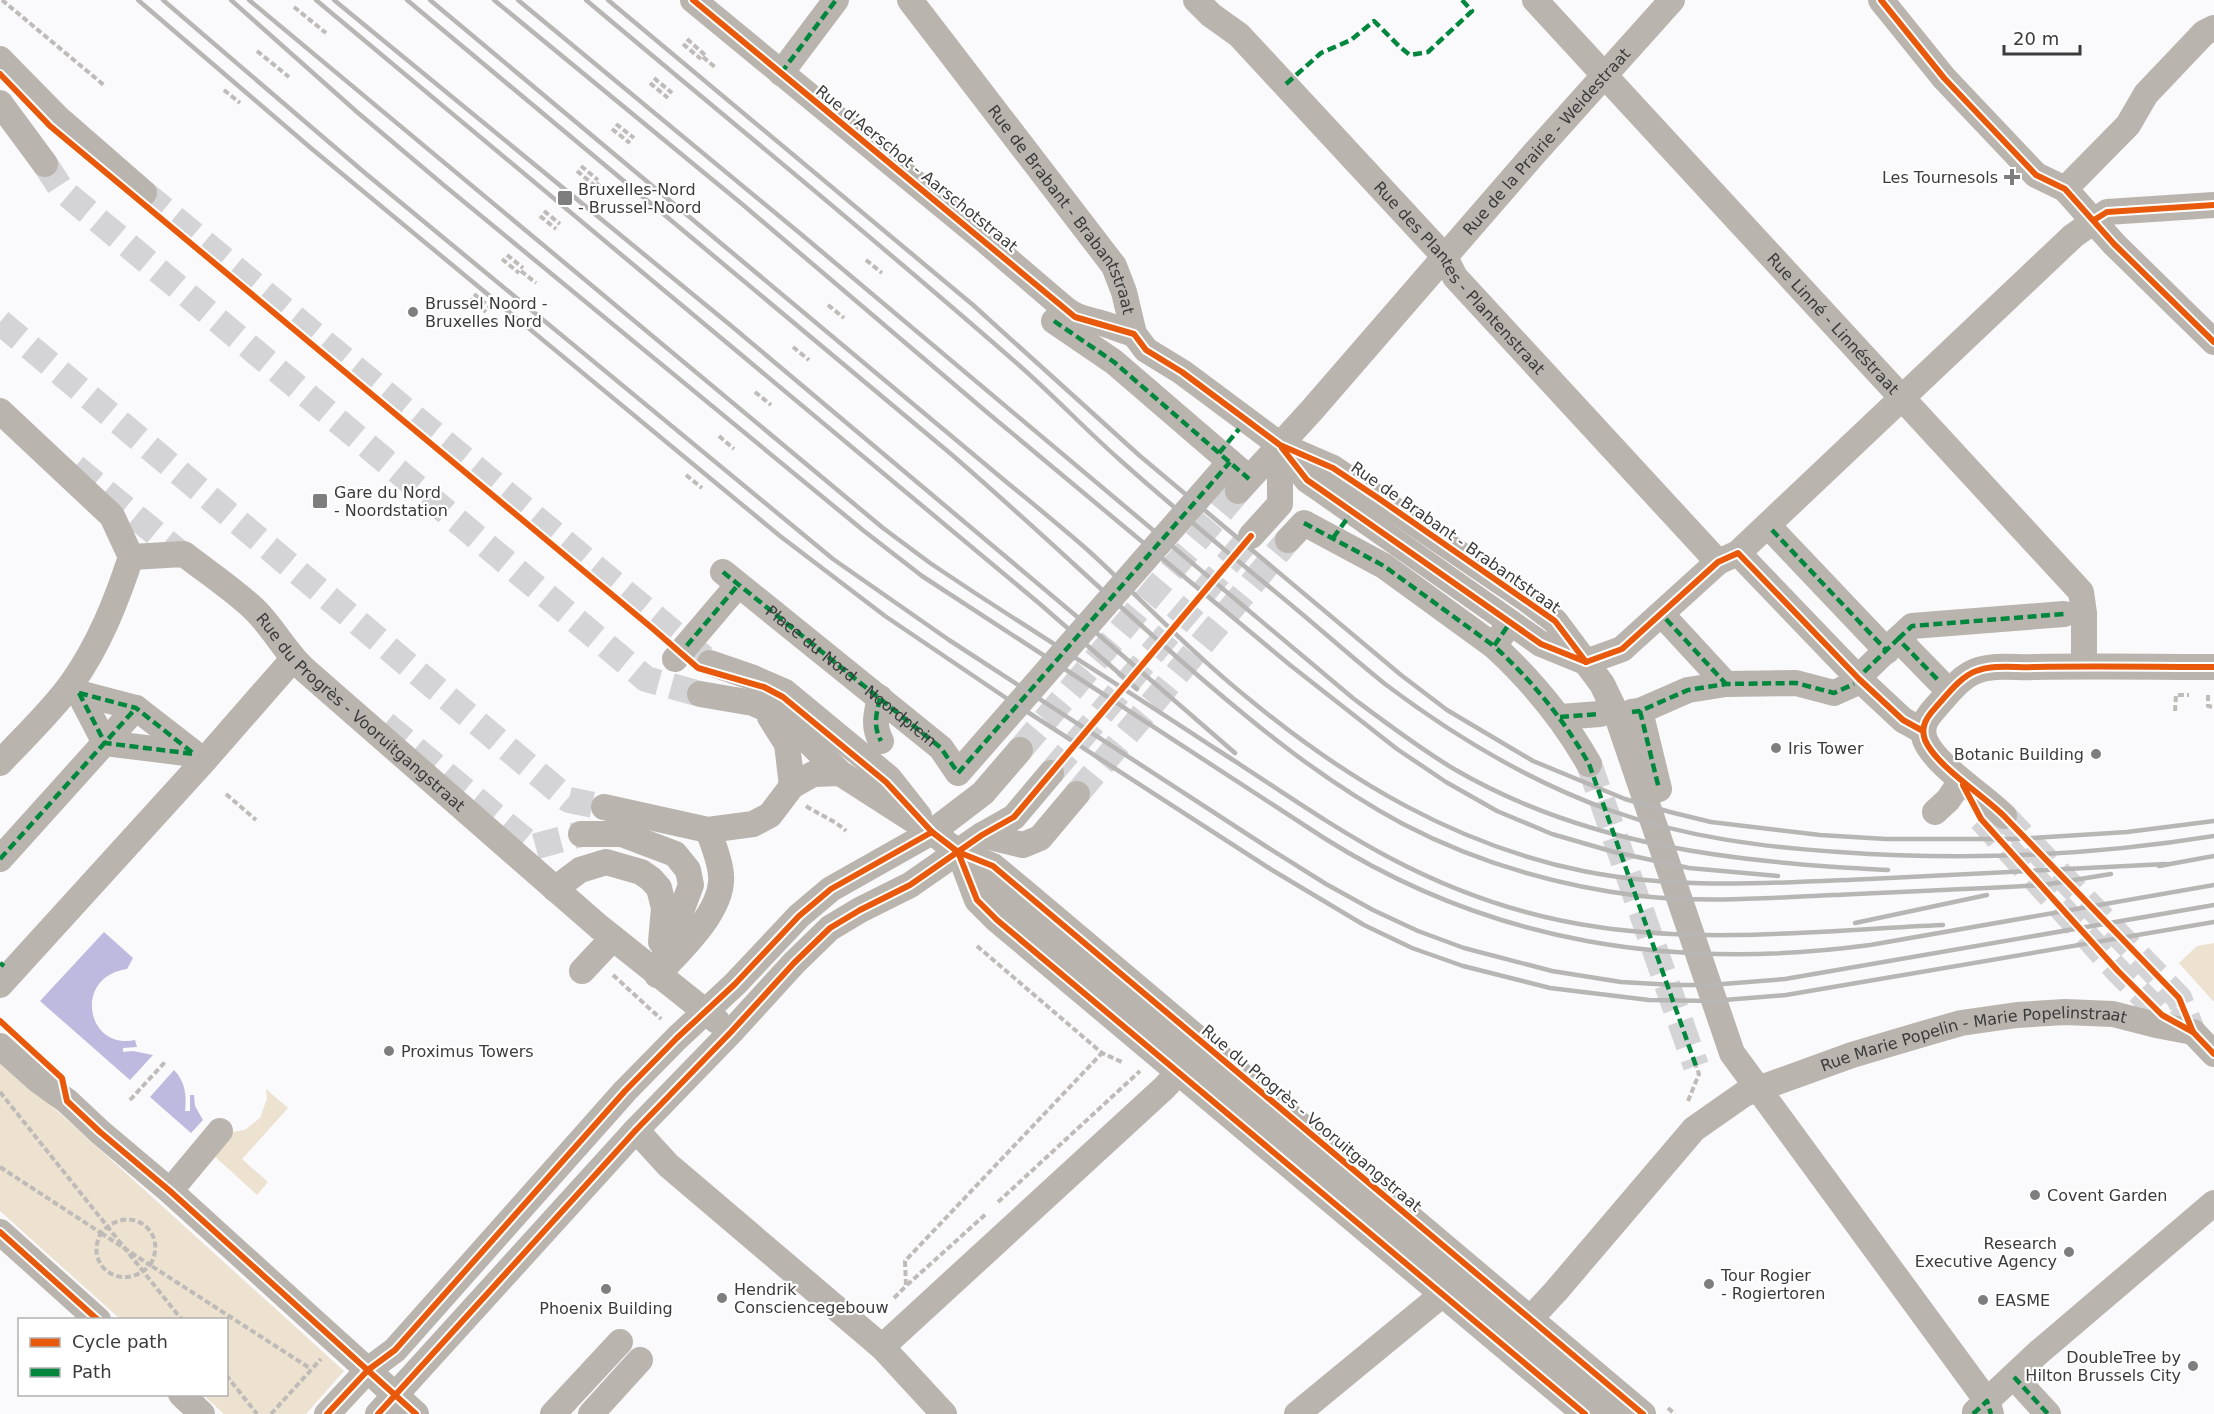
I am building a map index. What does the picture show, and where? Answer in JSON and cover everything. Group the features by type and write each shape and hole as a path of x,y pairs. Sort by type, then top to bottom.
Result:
{"street":[{"name":"Rue d'Aerschot - Aarschotstraat","path":"693,0 1075,316 1134,334"},
{"path":"781,73 836,0"},
{"name":"Rue de Brabant - Brabantstraat","path":"910,0 1114,266 1124,292 1134,334 1146,350 1182,372 1280,445 1307,480 1541,644 1586,662"},
{"name":"Rue des Plantes - Plantenstraat","path":"1197,0 1211,15 1239,35 1444,257 1455,277 1728,558 1903,720 1923,731"},
{"name":"Rue Linné - Linnéstraat","path":"1535,0 2081,592 2084,613 2084,666"},
{"name":"Rue de la Prairie - Weidestraat","path":"1280,445 1672,0"},
{"path":"1881,0 1944,78 2036,175 2065,189 2114,244 2214,342"},
{"path":"2065,189 2128,125 2146,94 2204,33 2214,28"},
{"path":"2,66 57,118 144,193"},
{"path":"0,103 45,164"},
{"path":"2214,205 2107,212 2094,220 2078,232 1728,558 1622,649 1586,662 1602,684 1619,722 1732,1053 1984,1410 2039,1352 2214,1203"},
{"path":"1054,321 1114,362 1224,458 1243,485 1280,445"},
{"path":"0,411 112,516 131,557 105,628 88,658 70,685 0,763"},
{"path":"1224,458 1239,429"},
{"path":"1251,536 1280,504 1280,445"},
{"name":"Place du Nord - Noordplein","path":"675,659 730,578 941,748 958,773 1224,458"},
{"path":"1333,538 1348,516"},
{"path":"1772,530 1892,645 1939,681"},
{"path":"1296,532 1333,538 1384,566 1500,637 1517,667 1548,700 1589,764"},
{"name":"Rue du Progrès - Vooruitgangstraat","path":"131,557 184,554 217,579 255,610 293,659 605,932 731,1032"},
{"path":"1659,789 1636,711 1688,690 1726,684 1796,683 1834,693 1859,678 1912,626 2064,614"},
{"path":"1666,619 1726,684"},
{"path":"1,971 203,762 293,659"},
{"path":"710,663 785,692 889,778 932,832"},
{"path":"1992,817 1931,750 1923,731 1930,714 1950,691 1973,672 1993,668 2084,666 2214,667"},
{"path":"80,693 136,708 195,754 105,743 80,693"},
{"path":"700,694 753,703 783,716 840,773 932,832"},
{"path":"880,698 875,717 875,730 881,741"},
{"path":"0,859 136,708"},
{"path":"765,709 787,744 796,794"},
{"path":"1560,717 1600,714"},
{"path":"327,1414 368,1370 395,1350 625,1091 735,984 799,916 831,889 932,832 983,793 1020,750"},
{"path":"604,807 708,830 753,824 770,816 796,794 813,774 840,773"},
{"path":"378,1414 636,1130 830,928 910,885 982,835 1014,817 1051,773"},
{"path":"1935,812 1948,800 1961,781"},
{"path":"982,835 1023,845 1040,838 1077,794"},
{"path":"657,975 694,935 715,905 722,877 708,830"},
{"path":"581,834 604,832 622,834 675,854 688,870 691,885 657,975"},
{"name":"Rue du Progrès - Vooruitgangstraat","path":"932,832 958,852 993,866 1191,1058 1613,1414"},
{"name":"Rue du Progrès - Vooruitgangstraat","path":"958,852 977,900 997,920 1191,1058 1517,1333 1643,1414"},
{"path":"555,889 580,870 606,862 641,872 651,879 659,888 664,908 657,975"},
{"path":"586,966 605,932"},
{"name":"Rue Marie Popelin - Marie Popelinstraat","path":"1517,1333 1694,1129 1727,1104 1756,1089 1852,1055 1961,1023 2017,1015 2065,1012 2113,1014 2193,1032 2214,1054"},
{"path":"0,1046 39,1081 67,1101 416,1414"},
{"path":"882,1347 1155,1096 1191,1058"},
{"path":"164,1187 215,1129"},
{"path":"636,1130 668,1165 882,1347 944,1414"},
{"path":"0,1232 96,1318"},
{"path":"1297,1414 1456,1282"},
{"name":"Rue du Progrès - Vooruitgangstraat","path":"1517,1333 1585,1414"},
{"path":"554,1414 620,1342"},
{"path":"591,1414 640,1360"},
{"path":"2014,1377 2048,1414"},
{"path":"182,1396 202,1414"}],"path":[{"path":"2,0 105,86"},
{"path":"294,7 326,33"},
{"path":"687,39 703,57"},
{"path":"683,44 716,68"},
{"path":"257,51 289,77"},
{"path":"654,78 672,93"},
{"path":"650,83 668,98"},
{"path":"224,90 240,103"},
{"path":"616,124 634,138"},
{"path":"612,129 630,143"},
{"path":"581,166 596,183"},
{"path":"577,171 610,194"},
{"path":"544,211 560,224"},
{"path":"540,216 556,229"},
{"path":"507,255 536,284"},
{"path":"502,260 521,271"},
{"path":"866,260 882,273"},
{"path":"474,294 490,307"},
{"path":"470,299 486,312"},
{"path":"828,305 844,318"},
{"path":"793,347 809,360"},
{"path":"755,392 771,405"},
{"path":"719,436 734,449"},
{"path":"686,475 702,488"},
{"path":"2208,694 2208,706 2214,706"},
{"path":"2175,711 2176,695 2214,695"},
{"path":"796,794 818,814 833,819 846,831"},
{"path":"226,795 256,820"},
{"path":"977,946 1102,1053 1141,1070"},
{"path":"586,966 665,1023"},
{"path":"906,1286 905,1261 1102,1053"},
{"path":"130,1100 165,1062"},
{"path":"887,1305 1146,1064"},
{"path":"1687,1104 1700,1074 1696,1066"},
{"path":"0,1092 180,1318"},
{"path":"0,1167 311,1369"},
{"path":"125,1219 146,1226 153,1236 156,1247 154,1258 144,1272 127,1278 116,1276 106,1270 99,1261 96,1250 101,1233 108,1225 125,1219"},
{"path":"271,1414 318,1361"},
{"path":"228,1378 257,1414"}],"shaded area":[{"path":"104,932 133,958 127,969 110,975 98,985 93,998 92,1012 97,1024 106,1035 119,1040 135,1040 137,1047 123,1048 123,1052 133,1051 153,1055 130,1080 40,1001"},
{"path":"2214,943 2214,1002 2179,963 2197,946"},
{"path":"0,1059 344,1371 306,1414 224,1414 204,1396 228,1396 228,1318 119,1318 0,1211"},
{"path":"174,1070 181,1079 184,1089 185,1111 190,1111 190,1095 194,1095 195,1106 203,1120 191,1133 150,1097"},
{"path":"266,1089 288,1108 242,1159 268,1182 257,1195 211,1153 228,1133 245,1130 260,1118 267,1099"}],"tunnel":[{"path":"45,164 62,190 646,679 700,694"},
{"path":"144,193 710,663"},
{"path":"0,322 569,800 604,807"},
{"path":"75,467 193,564"},
{"path":"1020,750 1238,491"},
{"path":"1051,773 1251,536"},
{"path":"1077,794 1288,540"},
{"path":"385,724 533,847 581,834"},
{"path":"1589,764 1696,1066"},
{"path":"2004,816 2179,998 2193,1032"},
{"path":"1981,819 2118,971 2162,1015 2188,1029"}],"railway":[{"path":"138,0 312,149 780,536 885,616 1009,700 1272,870 1364,925 1412,948 1463,966 1550,988 1649,1000 1712,1001 1786,995 2214,922"},
{"path":"163,0 365,173 833,559 949,640 1267,847 1326,884 1418,931 1464,948 1552,971 1621,982 1710,985 1785,979 2214,905"},
{"path":"231,0 357,112 446,187 864,531 922,576 1324,838 1388,874 1453,903 1519,925 1587,941 1656,951 1726,954 1797,952 1870,945 2214,885"},
{"path":"249,0 883,528 975,593 1369,847 1416,871 1492,902 1545,917 1598,927 1684,935 1727,935 1943,925"},
{"path":"316,0 1040,604 1137,689"},
{"path":"334,0 729,324 1100,636 1235,753"},
{"path":"407,0 951,454 1238,710 1317,771 1403,824 1459,850 1518,870 1579,886 1640,896 1736,899 2044,885"},
{"path":"430,0 1070,534 1208,664 1249,699 1286,729 1364,782 1447,827 1491,845 1583,871 1618,877 1689,883 1797,882 2166,864"},
{"path":"494,0 742,204 1290,665 1397,749 1446,782 1497,811 1552,834 1614,852 1689,868 1778,876"},
{"path":"518,0 802,235 1354,699 1441,761 1505,795 1557,817 1610,833 1664,846 1719,855 1774,862 1888,870"},
{"path":"586,0 914,274 1021,367 1107,449 1374,675 1438,722 1522,772 1612,811 1667,828 1753,844 1810,850 1886,855 2027,855 2121,848 2214,836"},
{"path":"608,0 973,305 1140,456 1401,675 1447,710 1533,761 1625,799 1670,812 1711,822 1820,835 1886,839 2015,839 2127,832 2214,821"},
{"path":"2159,866 2214,856"},
{"path":"2037,886 2111,874"},
{"path":"1855,923 1987,895"}],"marked path":[{"path":"781,73 836,0"},
{"path":"1286,84 1321,53 1351,40 1374,21 1410,55 1428,52 1472,11 1462,0"},
{"path":"1054,321 1114,362 1249,479"},
{"path":"1219,453 1239,429"},
{"path":"723,572 941,748 958,773 1230,462"},
{"path":"1333,538 1349,516"},
{"path":"1304,523 1384,566 1494,646"},
{"path":"1772,530 1887,651"},
{"path":"678,656 738,585"},
{"path":"1898,639 1912,626 2064,614"},
{"path":"1666,619 1726,684"},
{"path":"1507,627 1494,646 1546,701 1569,731 1589,764 1696,1066"},
{"path":"1864,672 1898,639 1939,681"},
{"path":"1632,712 1640,711 1688,690 1726,684 1796,683 1834,693 1854,684"},
{"path":"79,693 105,743 194,754"},
{"path":"79,693 136,708 194,754"},
{"path":"880,698 876,725 881,741"},
{"path":"0,859 136,708"},
{"path":"1640,711 1659,789"},
{"path":"1560,717 1600,714"},
{"path":"0,963 4,966"},
{"path":"2014,1377 2048,1414"},
{"path":"1973,1414 1987,1401 1991,1414"}],"cycle path":[{"path":"693,0 1075,317 1134,334 1146,350 1182,372 1280,445 1333,468 1378,498 1555,621 1586,662"},
{"path":"1881,0 1944,78 2036,175 2065,189 2114,244 2214,342"},
{"path":"0,74 50,126 698,668 764,687 783,697 886,782 932,832 958,852 993,866 1643,1414"},
{"path":"2094,220 2107,212 2214,205"},
{"path":"1282,448 1307,480 1541,644 1586,662"},
{"path":"378,1414 636,1130 830,928 910,885 982,835 1014,817 1251,536"},
{"path":"1586,662 1622,649 1718,562 1738,553 1859,679 1903,720 1923,731"},
{"path":"2193,1032 2179,998 2004,816 1939,760 1925,740 1923,730 1930,714 1954,687 1965,677 1983,669 2005,667 2214,667"},
{"path":"1963,785 1981,819 2118,971 2162,1015 2193,1032 2214,1054"},
{"path":"327,1414 368,1370 395,1350 625,1091 735,984 799,916 831,889 932,832"},
{"path":"958,852 977,900 997,920 1585,1414"},
{"path":"0,1021 62,1078 67,1101 416,1414"},
{"path":"0,1232 96,1318"}],"place":[{"name":"Les Tournesols","path":"2012,177"},
{"name":"Bruxelles-Nord - Brussel-Noord","path":"565,198"},
{"name":"Brussel Noord - Bruxelles Nord","path":"413,312"},
{"name":"Gare du Nord - Noordstation","path":"320,501"},
{"name":"Iris Tower","path":"1776,748"},
{"name":"Botanic Building","path":"2096,754"},
{"name":"Proximus Towers","path":"389,1051"},
{"name":"Covent Garden","path":"2035,1195"},
{"name":"Research Executive Agency","path":"2069,1252"},
{"name":"Tour Rogier - Rogiertoren","path":"1709,1284"},
{"name":"Phoenix Building","path":"606,1289"},
{"name":"Hendrik Consciencegebouw","path":"722,1298"},
{"name":"EASME","path":"1983,1300"},
{"name":"DoubleTree by Hilton Brussels City","path":"2193,1366"}]}
